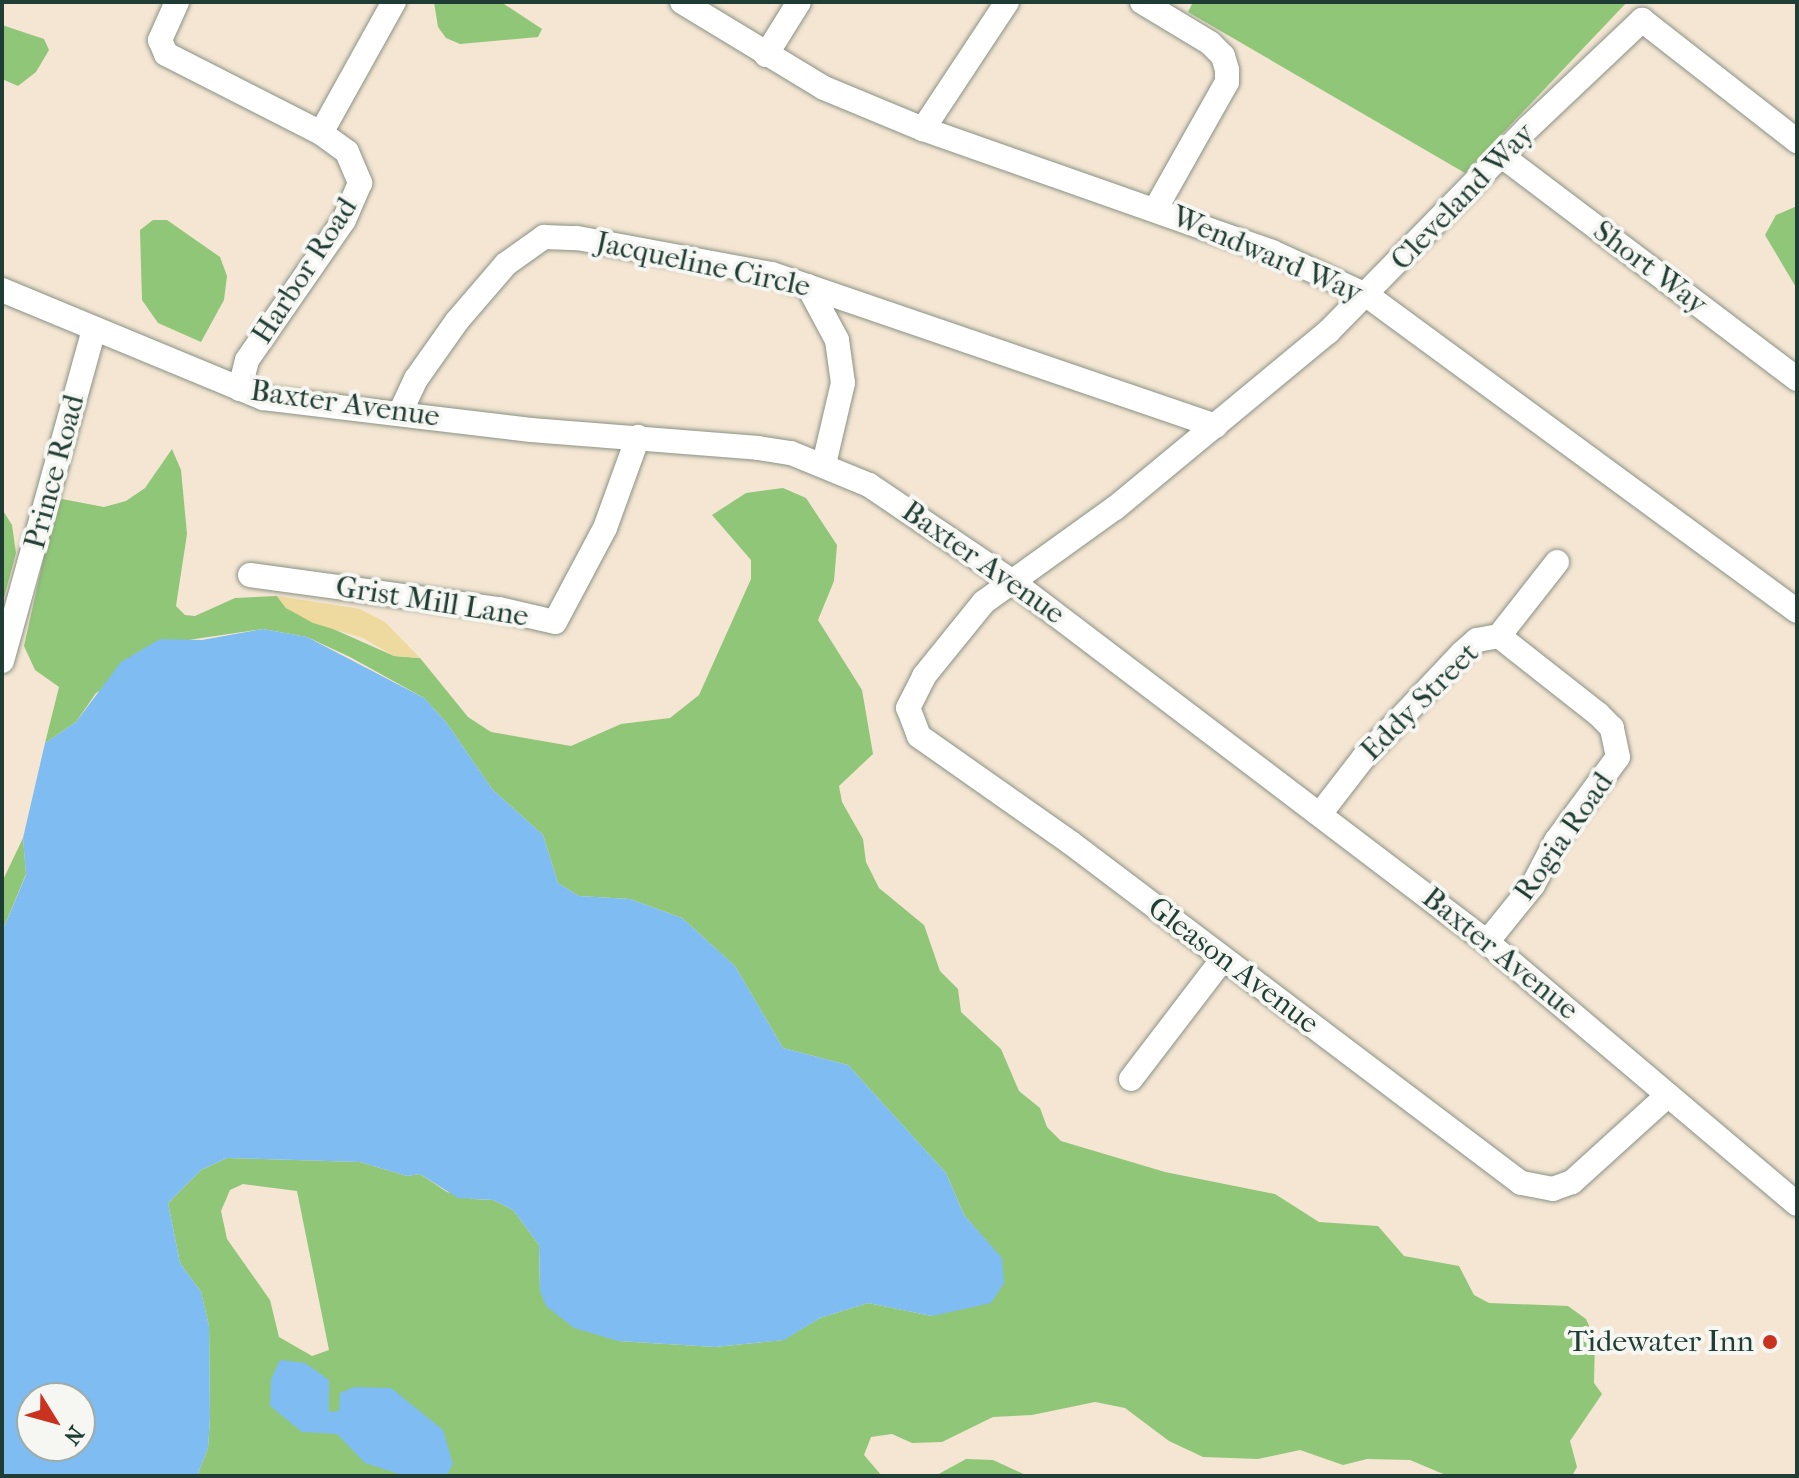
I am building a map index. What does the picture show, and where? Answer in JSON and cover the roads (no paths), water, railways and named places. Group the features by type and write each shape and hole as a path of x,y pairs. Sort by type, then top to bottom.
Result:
{"street":[{"name":"Harbor Road","path":"177,2 165,26 160,48 166,54 321,133 347,152 360,183 344,220 247,360 240,389"},
{"path":"321,133 394,2"},
{"name":"Wendward Way","path":"682,2 824,88 923,129 1156,208 1368,296 1797,611"},
{"path":"766,55 799,2"},
{"path":"923,129 1007,2"},
{"path":"1142,2 1210,43 1223,56 1227,70 1227,82 1156,208"},
{"name":"Cleveland Way","path":"919,736 908,708 911,696 984,602 1216,426 1368,296 1646,11 1797,141"},
{"name":"Short Way","path":"1502,156 1797,379"},
{"name":"Jacqueline Circle","path":"400,413 416,379 457,321 506,264 544,237 577,238 772,274 1216,426"},
{"path":"808,286 837,340 843,383 824,464"},
{"name":"Baxter Avenue","path":"2,290 240,389 297,403 758,448 824,464 904,506 1013,582 1320,814 1487,942 1797,1204"},
{"name":"Prince Road","path":"2,661 94,330"},
{"name":"Grist Mill Lane","path":"250,575 499,609 555,622 605,528 638,437"},
{"name":"Eddy Street","path":"1320,814 1364,757 1462,653 1477,640 1499,636 1557,562"},
{"name":"Rogia Road","path":"1487,942 1533,885 1556,841 1618,757 1618,742 1598,714 1499,636"},
{"name":"Gleason Avenue","path":"919,736 1082,851 1222,960 1521,1183 1548,1189 1572,1182 1593,1167 1668,1095"},
{"path":"1131,1079 1222,960"}],"water":[{"path":"263,629 307,637 424,698 446,722 492,789 543,835 558,883 579,896 630,899 682,918 735,966 783,1048 848,1065 946,1173 964,1215 1002,1258 1004,1283 991,1303 932,1316 868,1303 820,1318 784,1340 715,1347 618,1341 574,1328 546,1306 540,1291 539,1245 513,1210 493,1200 458,1198 420,1174 407,1176 360,1162 227,1158 201,1170 168,1203 180,1263 201,1292 209,1326 208,1448 197,1476 2,1476 2,932 26,875 23,838 45,743 76,722 121,662 160,639 202,640"},
{"path":"280,1360 305,1363 329,1380 329,1412 339,1411 340,1393 354,1387 391,1388 443,1430 453,1464 446,1476 405,1476 365,1463 337,1434 302,1432 270,1406 271,1379"}],"place":[{"name":"Tidewater Inn","path":"1770,1342"}]}
